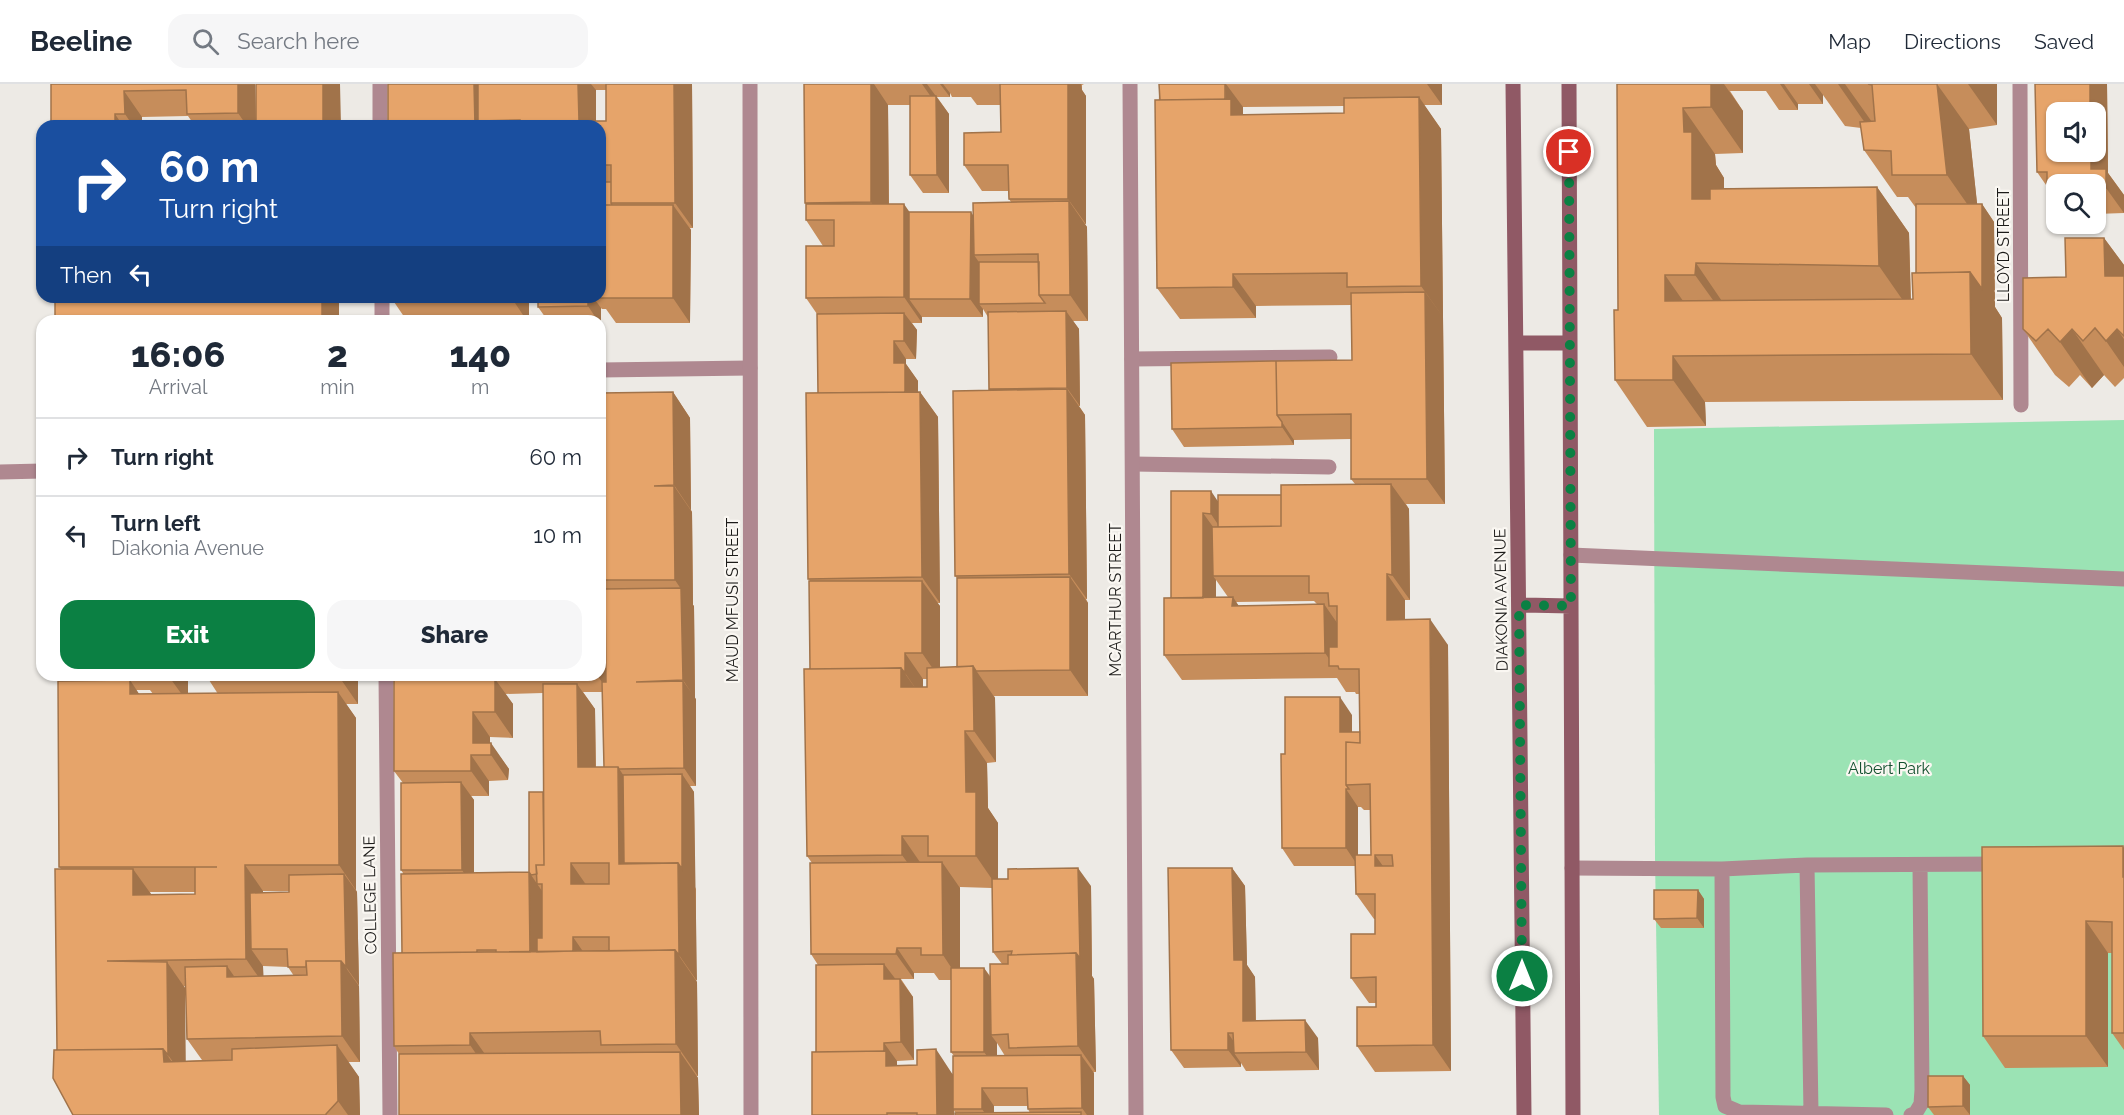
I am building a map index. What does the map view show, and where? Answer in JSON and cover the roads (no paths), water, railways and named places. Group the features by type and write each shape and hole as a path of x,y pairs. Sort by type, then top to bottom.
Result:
{"street":[{"path":"380,84 380,120"},
{"name":"MAUD MFUSI STREET","path":"750,84 751,1115"},
{"name":"MCARTHUR STREET","path":"1130,84 1136,1115"},
{"name":"DIAKONIA AVENUE","path":"1513,84 1524,1115"},
{"path":"1569,84 1573,1115"},
{"name":"LLOYD STREET","path":"2020,84 2021,405"},
{"path":"1516,343 1570,343"},
{"path":"1132,359 1330,357"},
{"path":"606,370 750,368"},
{"path":"1133,464 1329,467"},
{"path":"0,472 36,471"},
{"path":"1571,555 2124,579"},
{"path":"1519,605 1571,606"},
{"name":"COLLEGE LANE","path":"386,681 390,1115"},
{"path":"1572,868 1722,869 1807,865 2016,864"},
{"path":"1807,865 1811,1113"},
{"path":"1911,1115 1915,1114 1921,1104 1922,1090 1920,865"},
{"path":"1722,869 1723,1097 1725,1106 1740,1112 1886,1115"}],"park label":[{"name":"Albert Park","path":"1889,768"}]}
